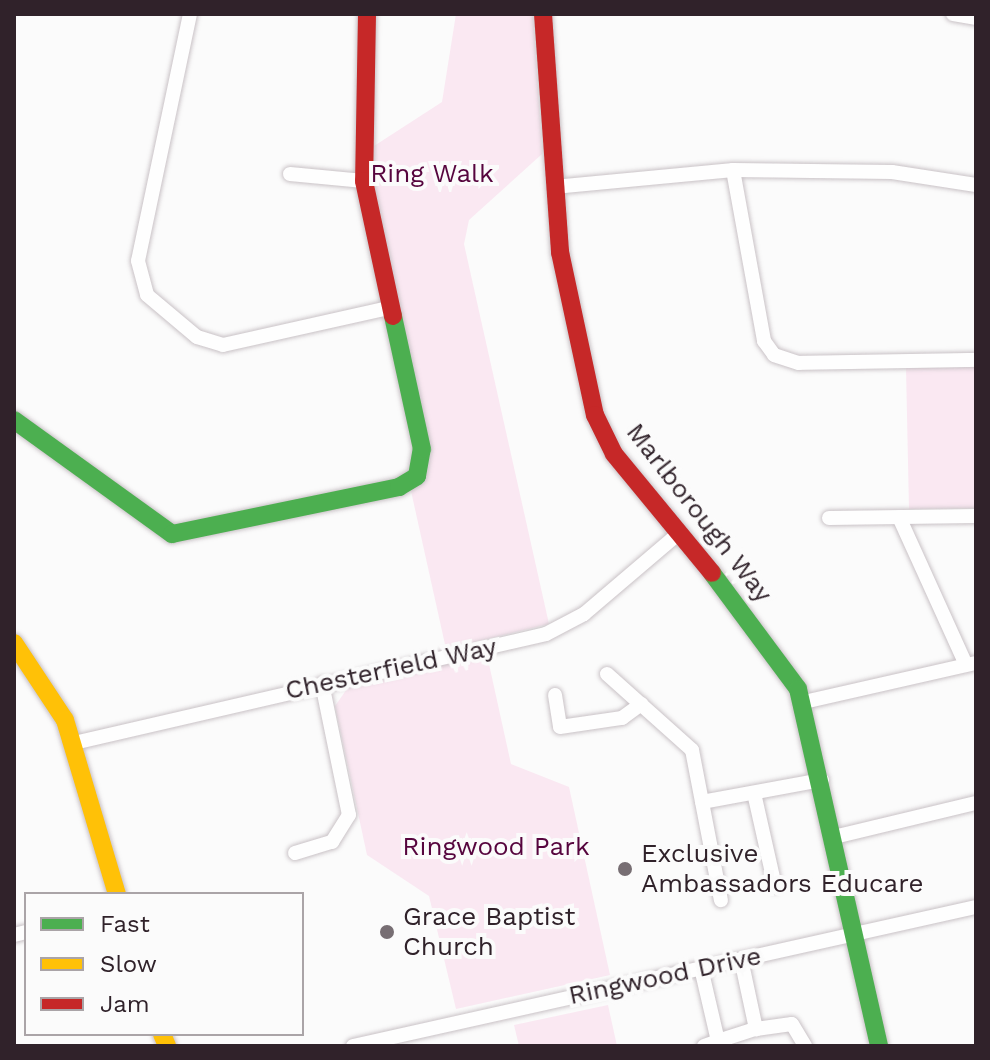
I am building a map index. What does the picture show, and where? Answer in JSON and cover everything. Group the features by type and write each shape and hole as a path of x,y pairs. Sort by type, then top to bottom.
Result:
{"street":[{"path":"190,14 138,261 147,295 197,337 223,345 389,308"},
{"path":"14,420 172,534 399,487 417,476 423,456 364,181 367,14"},
{"name":"Marlborough Way","path":"543,14 554,187 595,415 614,454 778,654 804,702 879,1046"},
{"path":"953,14 976,18"},
{"path":"554,187 733,170 892,172 976,185"},
{"path":"733,170 760,325 774,355 799,363 976,360"},
{"path":"290,174 364,181"},
{"path":"829,518 976,516"},
{"path":"804,702 971,664 899,517"},
{"name":"Chesterfield Way","path":"74,743 561,628 678,534"},
{"path":"14,643 45,682 74,743 116,892"},
{"path":"607,674 692,750 721,900"},
{"path":"295,853 332,842 349,815 322,684"},
{"path":"555,695 560,727 622,718 641,704"},
{"path":"702,802 822,780"},
{"path":"754,793 775,886"},
{"path":"834,837 976,803"},
{"name":"Ringwood Drive","path":"353,1046 976,907"},
{"path":"741,959 756,1029"},
{"path":"701,968 711,1044 756,1029 792,1024 805,1046"}],"green space":[{"name":"Ring Walk","path":"456,14 533,14 542,154 469,220 464,244 549,624 446,649 411,491 427,473 431,453 373,198 374,146 442,102"},
{"path":"976,367 976,508 909,509 906,368"},
{"name":"Ringwood Park","path":"487,655 511,764 569,787 610,975 456,1009 429,896 367,855 335,706 349,686"},
{"path":"608,1005 617,1046 519,1046 514,1025"}],"traffic: fast":[{"path":"14,420 172,534 399,487 417,476 422,449 393,316"},
{"path":"712,573 798,689 879,1046"}],"traffic: slow":[{"path":"14,643 65,720 116,892"},
{"path":"163,1036 167,1046"}],"traffic: jam":[{"path":"367,14 364,181 393,316"},
{"path":"543,14 560,252 595,415 614,454 712,573"}],"place":[{"name":"Exclusive Ambassadors Educare","path":"625,869"},
{"name":"Grace Baptist Church","path":"387,932"}]}
